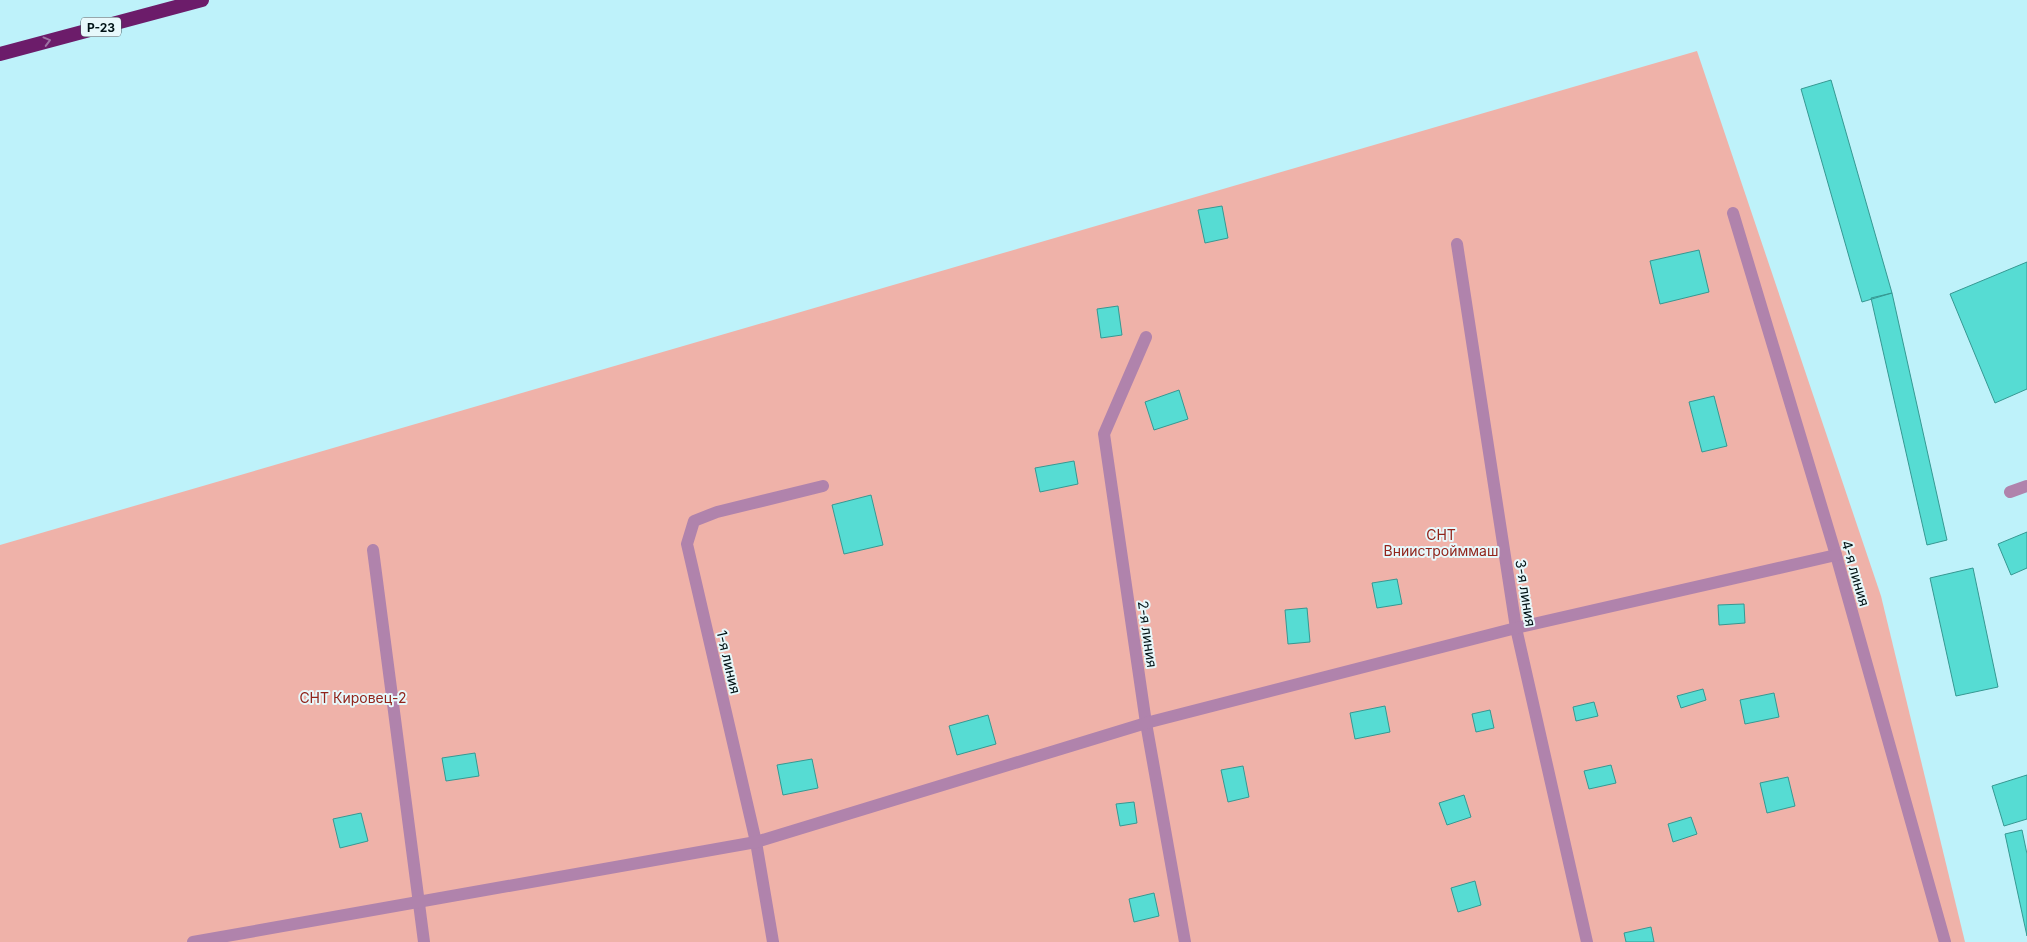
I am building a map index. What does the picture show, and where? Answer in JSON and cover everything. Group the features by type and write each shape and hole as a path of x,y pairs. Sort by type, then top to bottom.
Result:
{"highway":[{"name":"Р-23","path":"0,54 202,0"}],"street":[{"name":"4-я линия","path":"1733,214 1836,555 1945,942"},
{"name":"3-я линия","path":"1457,244 1516,628 1587,942"},
{"name":"2-я линия","path":"1146,337 1104,434 1146,723 1185,942"},
{"name":"1-я линия","path":"773,942 756,842 686,544 694,521 717,512 823,486"},
{"path":"2010,492 2027,486"},
{"path":"373,550 424,942"},
{"path":"193,942 418,904 756,842 1146,723 1516,628 1836,555"}],"green space":[{"name":"СНТ Вниистройммаш","path":"1697,51 1881,596 1965,942 0,942 0,545"}],"building":[{"path":"1831,80 1892,293 1862,302 1801,89"},
{"path":"1222,206 1228,238 1205,243 1198,210"},
{"path":"1699,250 1709,292 1660,304 1650,261"},
{"path":"2027,262 2027,389 1995,403 1950,294"},
{"path":"1892,293 1947,540 1927,545 1871,298"},
{"path":"1118,306 1122,335 1101,338 1097,309"},
{"path":"1179,390 1188,419 1154,430 1145,402"},
{"path":"1714,396 1727,446 1702,452 1689,402"},
{"path":"1074,461 1078,484 1040,492 1035,468"},
{"path":"871,495 883,545 844,554 832,505"},
{"path":"2027,532 2027,568 2011,575 1998,544"},
{"path":"1973,568 1998,687 1956,696 1930,578"},
{"path":"1397,579 1402,604 1377,608 1372,583"},
{"path":"1744,604 1745,623 1719,625 1718,605"},
{"path":"1307,608 1310,642 1288,644 1285,610"},
{"path":"1703,689 1706,700 1681,708 1677,696"},
{"path":"1774,693 1779,717 1745,724 1740,700"},
{"path":"1594,702 1598,716 1576,721 1573,707"},
{"path":"1385,706 1390,732 1355,739 1350,713"},
{"path":"1490,710 1494,728 1476,732 1472,714"},
{"path":"988,715 996,744 957,755 949,726"},
{"path":"475,753 479,776 446,781 442,758"},
{"path":"812,759 818,788 783,795 777,765"},
{"path":"1611,765 1616,783 1589,789 1584,771"},
{"path":"1243,766 1249,797 1228,802 1221,770"},
{"path":"2027,775 2027,819 2004,826 1992,786"},
{"path":"1788,777 1795,806 1767,813 1760,783"},
{"path":"1464,795 1471,817 1447,825 1439,803"},
{"path":"1134,802 1137,823 1120,826 1116,804"},
{"path":"361,813 368,841 340,848 333,819"},
{"path":"1691,817 1697,834 1673,842 1668,824"},
{"path":"2022,830 2027,854 2027,936 2005,834"},
{"path":"1475,881 1481,905 1458,912 1451,888"},
{"path":"1154,893 1159,916 1134,922 1129,899"},
{"path":"1651,927 1654,942 1626,942 1624,933"}],"park label":[{"name":"СНТ Кировец-2","path":"353,697"}]}
